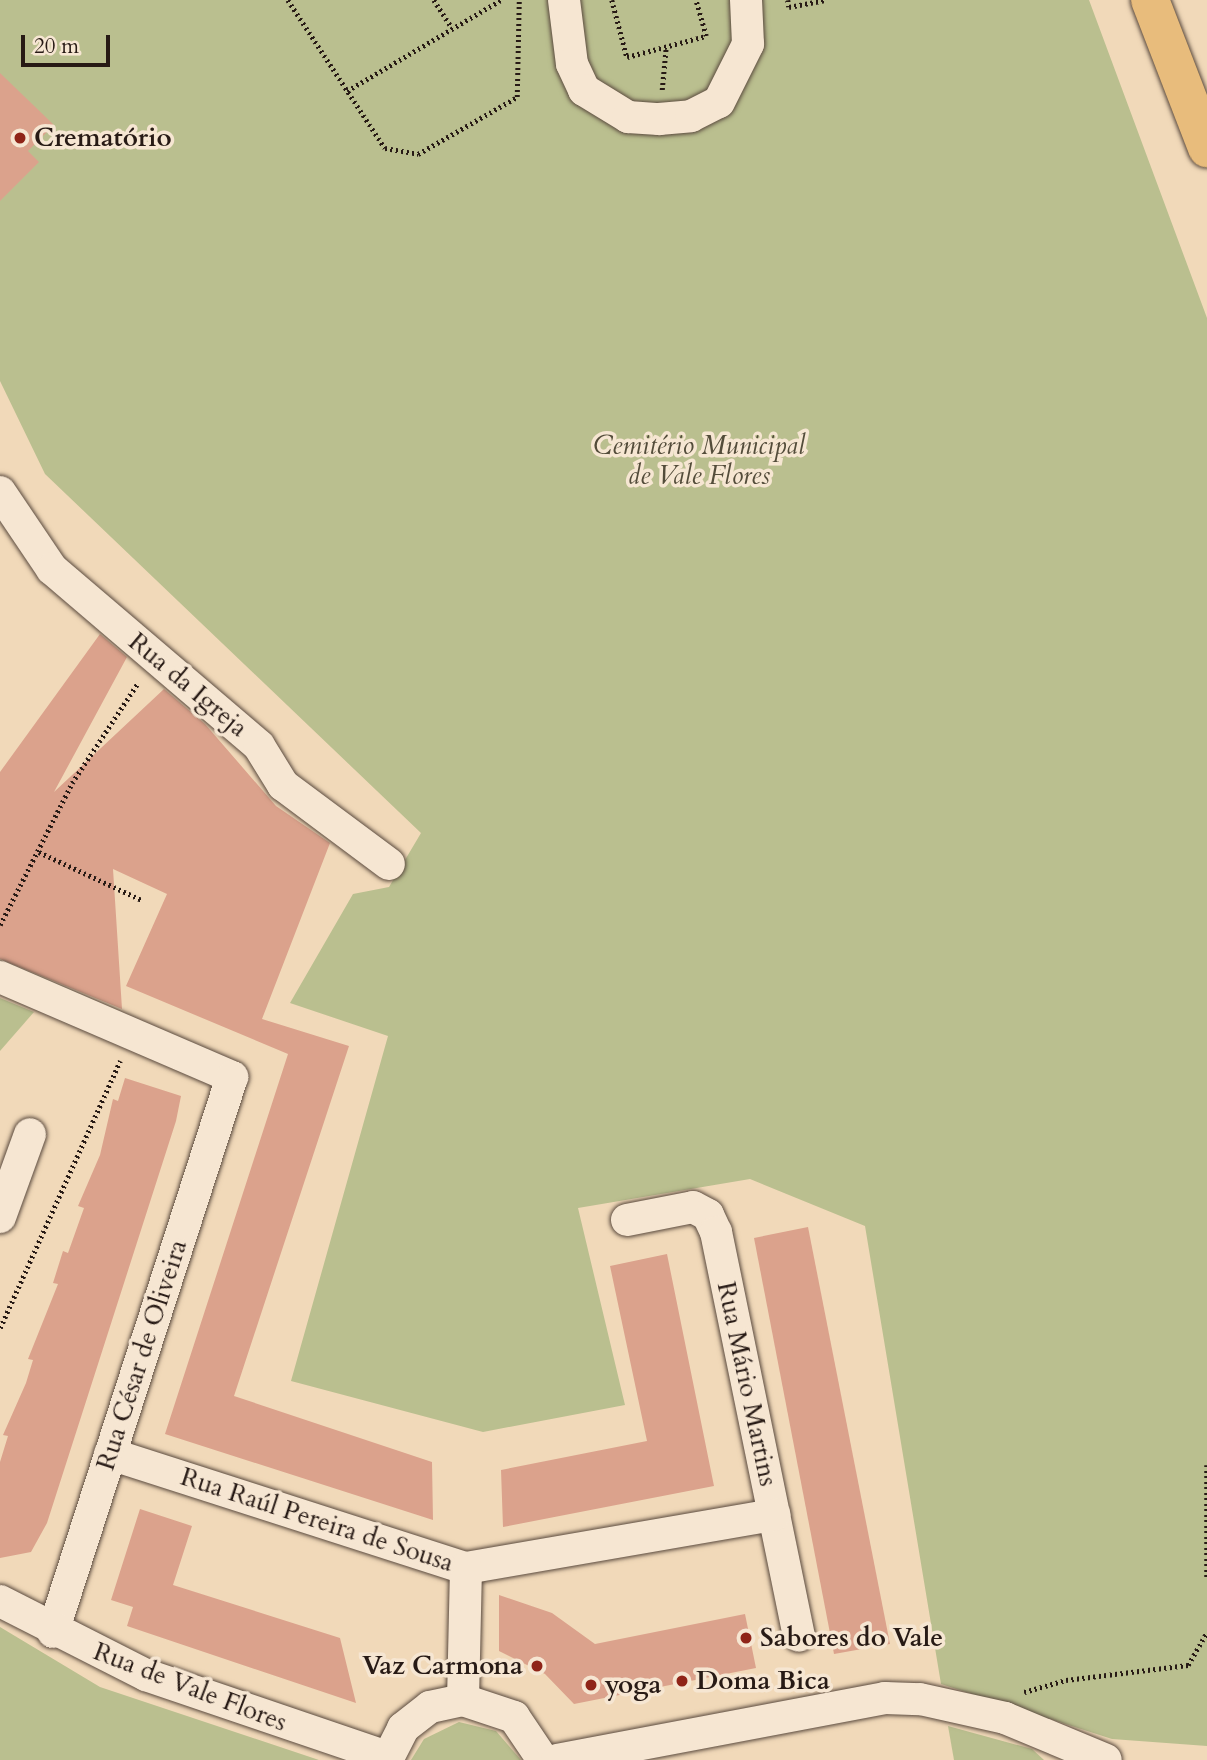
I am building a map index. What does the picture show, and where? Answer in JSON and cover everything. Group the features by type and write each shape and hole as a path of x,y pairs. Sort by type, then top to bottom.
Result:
{"highway":[{"path":"1150,0 1207,148"}],"street":[{"path":"564,0 572,64 584,90 628,117 659,119 691,116 719,103 748,44 746,0"},
{"name":"Rua da Igreja","path":"0,492 52,569 259,746 283,785 389,864"},
{"path":"0,977 130,1038"},
{"name":"Rua César de Oliveira","path":"52,1632 232,1077 130,1038"},
{"path":"0,1217 30,1133"},
{"name":"Rua Mário Martins","path":"627,1220 693,1207 708,1215 799,1636"},
{"name":"Rua Raúl Pereira de Sousa","path":"110,1454 466,1568 774,1515"},
{"path":"463,1700 466,1568"},
{"name":"Rua de Vale Flores","path":"0,1601 52,1632 145,1675 387,1759"},
{"path":"557,1760 885,1698 920,1699 1005,1718 1106,1760"},
{"path":"387,1759 403,1728 430,1707 463,1700 514,1717 543,1760"}],"path":[{"path":"288,0 385,148 418,154 517,97 519,0"},
{"path":"434,0 452,29"},
{"path":"347,90 500,0"},
{"path":"612,0 627,57 706,36 696,0"},
{"path":"788,0 789,7 825,0"},
{"path":"659,119 666,47"},
{"path":"0,925 72,783 157,659"},
{"path":"39,852 142,900"},
{"path":"0,1328 130,1038"},
{"path":"1207,1465 1207,1579"},
{"path":"1005,1718 1023,1692 1066,1680 1188,1665 1207,1632"}],"green space":[{"name":"Cemitério Municipal de Vale Flores","path":"0,0 1089,0 1207,318 1207,1746 1112,1739 941,1684 865,1226 750,1179 578,1208 625,1405 483,1432 291,1381 388,1036 290,1003 353,894 389,887 421,833 45,474 0,381"},
{"path":"0,998 34,1012 0,1051"},
{"path":"0,1627 100,1687 319,1760 0,1760"},
{"path":"459,1722 496,1731 521,1760 411,1760 424,1739"},
{"path":"948,1726 1032,1749 1044,1760 954,1760"}],"building":[{"name":"Crematório","path":"0,73 54,125 28,151 39,162 0,201"},
{"path":"100,634 127,657 54,792 164,689 205,724 276,806 330,843 262,1019 349,1046 234,1396 432,1462 433,1520 165,1434 288,1054 126,986 167,894 113,869 122,1009 0,959 0,772"},
{"path":"125,1078 181,1096 176,1121 47,1523 31,1552 0,1558 0,1462 8,1436 3,1435 26,1383 33,1360 28,1359 58,1284 53,1283 63,1251 68,1253 84,1208 78,1206 100,1155 113,1099 118,1101"},
{"path":"808,1227 890,1644 834,1654 754,1238"},
{"path":"667,1254 714,1486 503,1527 501,1470 647,1441 610,1266"},
{"path":"140,1509 192,1526 173,1585 340,1638 356,1703 127,1626 133,1607 111,1600"},
{"path":"499,1595 552,1613 595,1644 745,1614 756,1668 574,1704 545,1674 499,1651"}],"place":[{"name":"Crematório","path":"20,138"},
{"name":"Sabores do Vale","path":"746,1638"},
{"name":"Vaz Carmona","path":"537,1666"},
{"name":"Doma Bica","path":"682,1681"},
{"name":"yoga","path":"591,1685"}]}
